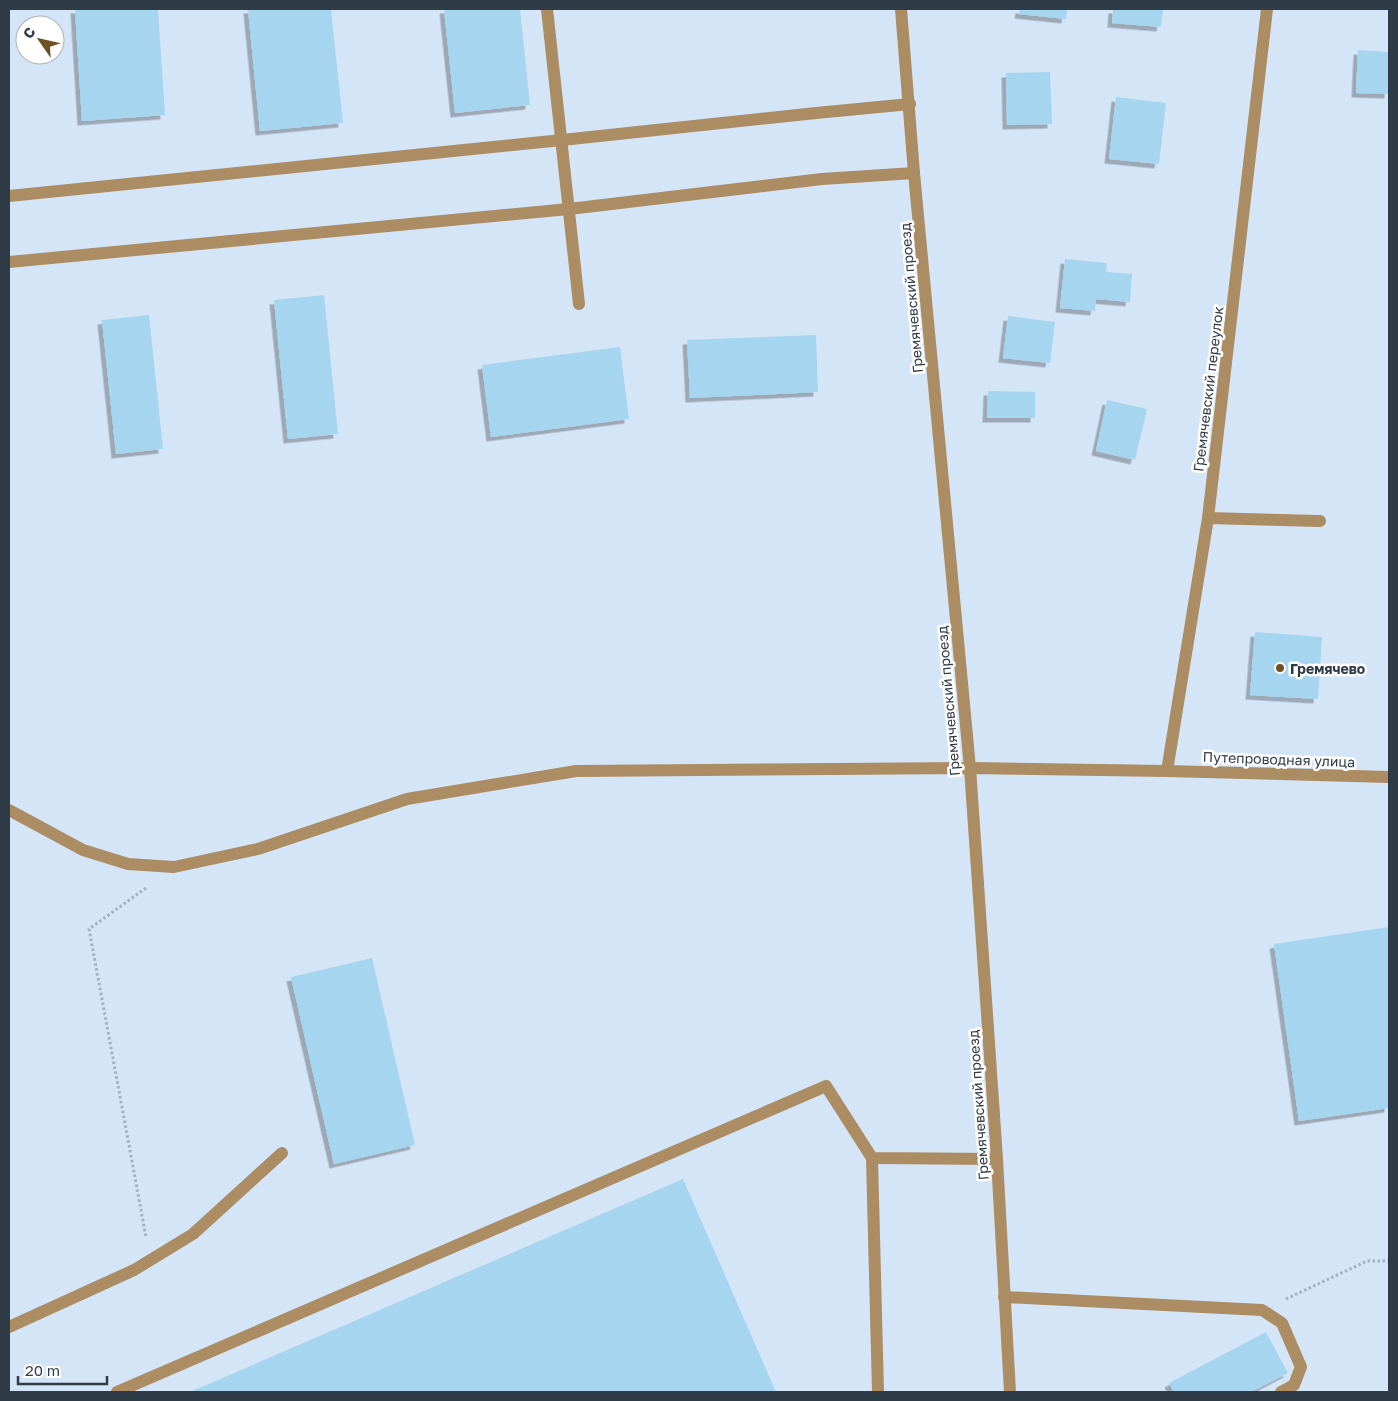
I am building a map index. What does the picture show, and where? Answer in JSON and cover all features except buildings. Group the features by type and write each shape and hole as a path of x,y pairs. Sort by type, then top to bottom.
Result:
{"street":[{"path":"548,9 579,304"},
{"name":"Гремячевский проезд","path":"901,9 914,173 970,768 1010,1392"},
{"name":"Гремячевский переулок","path":"1167,771 1208,518 1267,9"},
{"path":"9,196 910,104"},
{"path":"9,262 569,209 822,179 914,173"},
{"path":"1208,518 1320,521"},
{"name":"Путепроводная улица","path":"9,810 83,850 128,864 174,867 258,849 407,799 576,771 970,768 1389,777"},
{"path":"117,1392 826,1086 872,1158 878,1392"},
{"path":"9,1327 134,1270 193,1234 282,1153"},
{"path":"872,1158 996,1158"},
{"path":"1004,1297 1262,1310 1282,1323 1301,1367 1294,1385 1281,1392"}],"path":[{"path":"150,1260 89,929 174,867"},
{"path":"1262,1310 1367,1262 1389,1261"}],"place":[{"name":"Гремячево","path":"1280,668"}]}
